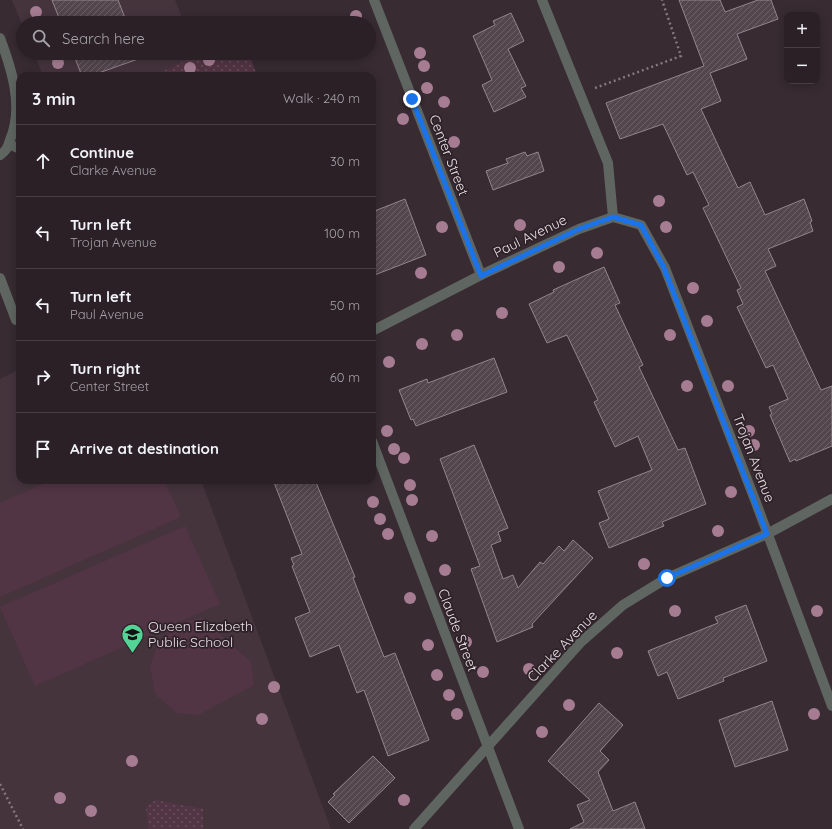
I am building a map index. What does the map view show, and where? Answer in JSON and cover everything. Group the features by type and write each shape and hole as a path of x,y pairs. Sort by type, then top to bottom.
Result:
{"street":[{"name":"Center Street","path":"374,0 481,276"},
{"path":"542,0 608,163 613,217"},
{"path":"0,38 12,71 16,101"},
{"path":"0,155 6,152 16,132"},
{"path":"9,144 16,147"},
{"name":"Paul Avenue","path":"376,329 579,229 613,217"},
{"name":"Trojan Avenue","path":"613,217 641,225 664,268 832,706"},
{"path":"0,278 16,320"},
{"name":"Claude Street","path":"376,452 519,829"},
{"name":"Clarke Avenue","path":"414,829 488,748 581,642 622,605 667,578 767,534 832,498"}],"path":[{"path":"580,94 681,56 662,0"},
{"path":"0,784 23,829"}],"shaded area":[{"path":"12,0 175,0 181,16 19,16"},
{"path":"37,60 187,60 161,72 41,72"},
{"path":"186,60 251,60 256,72 161,72"},
{"name":"Queen Elizabeth Public School","path":"16,371 16,484 202,484 331,829 0,829 0,379"},
{"path":"44,484 166,484 181,517 0,597 0,503"},
{"path":"185,526 220,604 35,686 0,607"},
{"path":"202,618 251,662 254,685 198,715 177,713 155,694 150,666 159,641 183,622"},
{"path":"156,800 203,809 203,829 148,829 146,807"}],"building":[{"path":"52,0 118,0 124,16 58,16"},
{"path":"679,0 720,0 725,12 758,0 771,0 778,19 737,34 747,59 710,73 721,101 701,109 738,188 750,182 765,215 804,199 812,221 810,222 813,231 768,249 776,266 765,271 821,390 832,386 832,446 796,461 795,459 790,462 770,415 772,414 769,407 788,399 773,365 766,368 737,307 743,304 737,290 741,288 703,208 709,205 693,172 687,175 663,124 620,139 606,103 704,66"},
{"path":"511,13 524,41 508,49 526,86 521,88 526,97 494,112 482,85 492,80 473,36 495,25 493,21"},
{"path":"76,60 135,60 101,72 80,72"},
{"path":"525,152 527,156 538,152 544,171 493,190 486,171 508,163 506,159"},
{"path":"405,199 426,255 376,274 376,210"},
{"path":"604,267 620,303 615,305 643,365 639,367 678,450 685,448 706,504 662,522 664,526 609,548 599,523 609,519 598,491 652,470 638,436 615,447 594,402 598,400 567,335 547,343 529,304 554,292 553,290"},
{"path":"494,358 507,392 416,426 413,419 411,420 399,390 427,379 428,383"},
{"path":"474,445 508,528 498,532 501,541 491,545 503,579 513,575 518,588 540,562 543,564 559,546 564,551 573,540 593,558 532,624 533,627 497,642 471,569 480,566 440,459"},
{"path":"275,484 317,484 355,577 353,578 384,657 395,653 429,740 388,756 364,690 357,693 339,645 310,657 295,618 310,612 292,566 294,565 291,558 302,554"},
{"path":"746,605 767,661 723,678 724,681 678,699 667,672 658,676 648,651 718,623 715,617"},
{"path":"772,701 788,750 735,767 719,720"},
{"path":"599,703 623,725 600,751 609,760 598,772 613,811 635,802 645,829 570,829 584,822 577,805 590,800 548,761"},
{"path":"373,756 395,778 349,823 328,802 335,795 333,794"}],"place":[{"name":"Queen Elizabeth Public School","path":"133,654"}],"route":[{"path":"412,99 481,276 579,229 613,217 641,225 664,268 767,534 667,578"}]}
